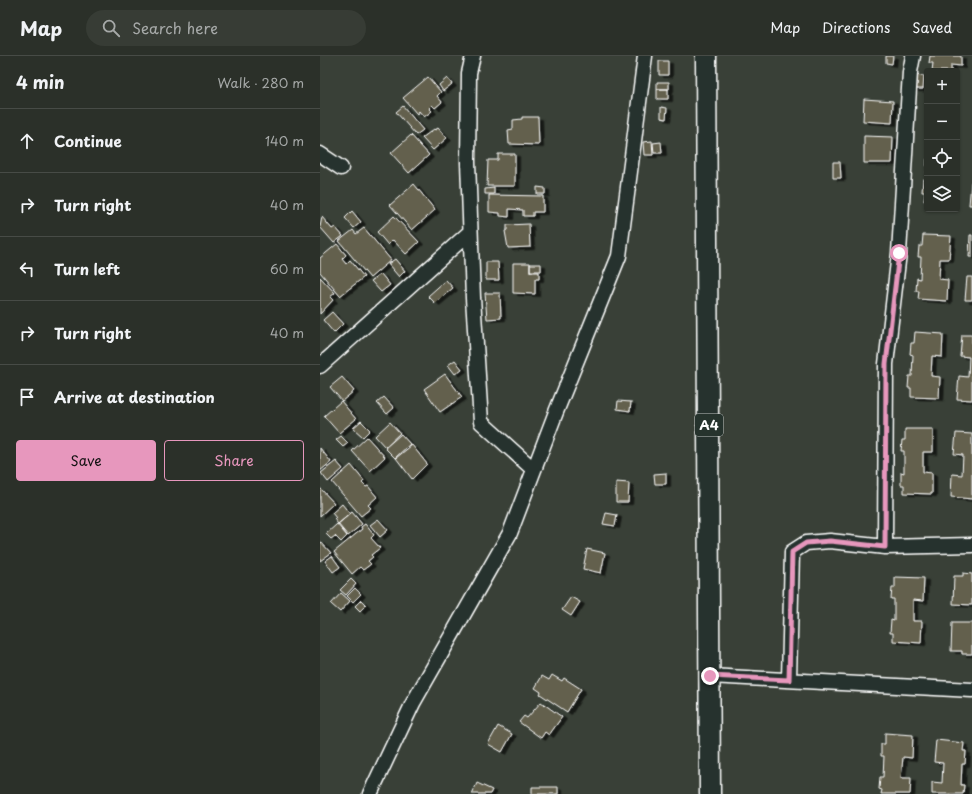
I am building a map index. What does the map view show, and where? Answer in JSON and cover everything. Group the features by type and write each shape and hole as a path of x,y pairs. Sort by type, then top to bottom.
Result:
{"highway":[{"name":"A4","path":"706,56 710,794"}],"street":[{"path":"473,56 469,73 468,140 470,232 481,422 534,470"},
{"path":"370,794 413,703 510,533 619,256 645,56"},
{"path":"885,547 886,364 899,253 910,72 913,56"},
{"path":"320,154 341,168"},
{"path":"320,366 470,232"},
{"path":"789,680 792,552 806,543 830,541 885,547 972,545"},
{"path":"710,676 972,690"}],"building":[{"path":"886,56 893,56 892,64 886,63"},
{"path":"930,56 961,56 961,66 951,65 951,68 932,68 933,63 929,63"},
{"path":"659,61 668,61 668,75 659,75"},
{"path":"912,75 924,76 923,89 912,89"},
{"path":"428,77 441,92 437,96 442,102 435,108 432,105 429,108 432,111 424,117 419,111 417,114 403,98"},
{"path":"447,78 452,84 443,91 439,85"},
{"path":"657,82 669,82 669,89 657,89"},
{"path":"657,89 668,89 668,99 657,99"},
{"path":"864,99 893,101 892,123 863,121"},
{"path":"403,106 423,130 416,135 396,112"},
{"path":"661,107 667,108 666,119 661,118"},
{"path":"522,117 538,117 539,145 509,144 508,130 513,129 513,120 522,119"},
{"path":"438,128 447,138 433,150 422,138 434,129 435,130"},
{"path":"411,135 429,155 409,173 391,153"},
{"path":"864,136 893,137 892,163 864,163"},
{"path":"652,141 653,155 644,155 643,142"},
{"path":"661,142 662,153 654,153 653,143"},
{"path":"498,154 515,154 515,186 487,186 488,160 498,160"},
{"path":"833,162 840,162 841,178 833,178"},
{"path":"923,179 924,192 922,192"},
{"path":"971,182 972,205 969,205"},
{"path":"414,184 435,210 412,230 390,205"},
{"path":"537,187 545,188 545,194 537,194"},
{"path":"494,188 494,194 485,194 485,189"},
{"path":"489,195 543,196 543,212 533,212 533,216 523,216 523,210 509,209 509,217 500,216 500,213 489,212"},
{"path":"352,211 361,222 354,228 345,218"},
{"path":"394,216 419,242 406,254 393,240 388,245 377,232"},
{"path":"322,217 332,229 335,227 343,236 334,243 320,227"},
{"path":"529,224 530,247 508,248 505,231 507,230 507,225"},
{"path":"364,228 391,260 370,278 339,241 353,230 356,234"},
{"path":"923,235 951,236 949,259 940,259 939,279 948,280 947,301 918,299 919,291 916,291 917,278 920,279 921,257 918,257 919,246 922,246"},
{"path":"970,235 972,235 972,257 969,257"},
{"path":"337,244 346,255 342,259 346,264 350,260 364,277 340,296 320,272 320,258"},
{"path":"395,259 405,271 399,277 388,264"},
{"path":"486,262 498,262 499,280 486,280"},
{"path":"513,263 530,263 530,272 539,272 539,279 535,279 535,294 513,293"},
{"path":"530,264 541,264 541,271 530,271"},
{"path":"381,274 390,285 381,292 371,281"},
{"path":"320,277 335,293 330,297 333,300 320,314"},
{"path":"967,277 972,277 972,300 965,300"},
{"path":"446,280 453,288 435,303 428,296"},
{"path":"485,293 500,293 501,318 487,319"},
{"path":"332,312 343,324 334,333 323,320"},
{"path":"915,332 943,334 942,357 932,356 931,376 940,377 939,398 911,397 911,388 908,388 909,376 912,376 913,355 910,354 911,343 914,343"},
{"path":"962,335 972,335 972,400 957,399 959,376 968,377 969,357 960,356"},
{"path":"455,360 462,369 455,374 448,365"},
{"path":"445,374 462,397 440,412 424,389"},
{"path":"342,377 354,391 342,401 330,387"},
{"path":"384,397 394,408 387,414 377,403"},
{"path":"341,401 356,419 339,433 324,416"},
{"path":"618,401 631,402 630,411 617,409"},
{"path":"361,421 370,430 363,437 353,428"},
{"path":"390,422 400,433 385,447 375,436"},
{"path":"905,429 933,429 933,452 923,452 923,472 932,473 932,494 904,493 904,485 901,485 901,472 904,473 904,451 901,451 902,440 905,440"},
{"path":"956,433 972,434 972,499 951,497 952,474 962,475 963,455 954,454"},
{"path":"401,434 410,444 395,458 385,448"},
{"path":"341,436 348,443 343,447 336,440"},
{"path":"367,437 385,457 370,471 352,451"},
{"path":"412,445 427,464 412,479 396,458"},
{"path":"320,448 331,462 320,471"},
{"path":"336,461 343,469 328,482 321,473"},
{"path":"351,465 364,481 362,483 366,487 368,486 377,497 368,505 371,508 361,516 332,482"},
{"path":"666,473 666,484 655,484 654,474"},
{"path":"616,482 629,483 628,502 616,502"},
{"path":"320,488 334,503 320,516"},
{"path":"342,504 350,514 338,524 332,513"},
{"path":"352,512 362,524 348,536 338,524"},
{"path":"606,513 617,515 615,526 603,524"},
{"path":"378,519 388,530 380,537 370,525"},
{"path":"337,524 347,536 341,542 335,536 331,539 326,534"},
{"path":"365,524 374,535 371,538 380,548 371,555 373,557 368,561 371,564 363,570 360,567 352,574 334,552 362,529 361,527"},
{"path":"320,541 331,553 320,561"},
{"path":"587,549 605,553 601,573 583,569"},
{"path":"332,556 340,567 333,572 325,561"},
{"path":"963,573 972,574 972,605 953,604 954,576 963,576"},
{"path":"895,577 924,578 923,601 913,600 913,621 922,621 921,643 893,641 893,633 890,633 891,620 894,621 894,599 891,599 892,588 895,588"},
{"path":"351,579 356,584 346,595 340,590"},
{"path":"355,588 361,594 353,602 347,596"},
{"path":"341,593 350,601 340,612 331,604"},
{"path":"571,597 580,602 571,616 562,610"},
{"path":"361,600 366,605 360,611 355,606"},
{"path":"952,623 972,623 972,654 962,654 962,651 951,651"},
{"path":"552,675 562,681 564,678 581,689 567,712 540,694 541,692 535,688 542,676 549,680"},
{"path":"541,702 562,717 549,735 545,732 541,738 519,722 524,716 527,718"},
{"path":"498,726 512,734 502,752 488,744"},
{"path":"885,733 913,735 912,758 903,757 901,778 911,778 910,794 881,794 882,790 879,789 880,777 883,777 884,756 881,756 881,744 885,744"},
{"path":"936,740 964,743 963,751 966,751 965,764 962,764 961,785 964,785 963,794 932,794 932,782 942,783 943,763 934,762"},
{"path":"477,783 492,790 490,794 472,794"},
{"path":"532,787 558,787 558,794 532,794"}],"route":[{"path":"710,676 789,680 790,578 792,552 806,543 830,541 885,547 886,364 899,253"}]}
